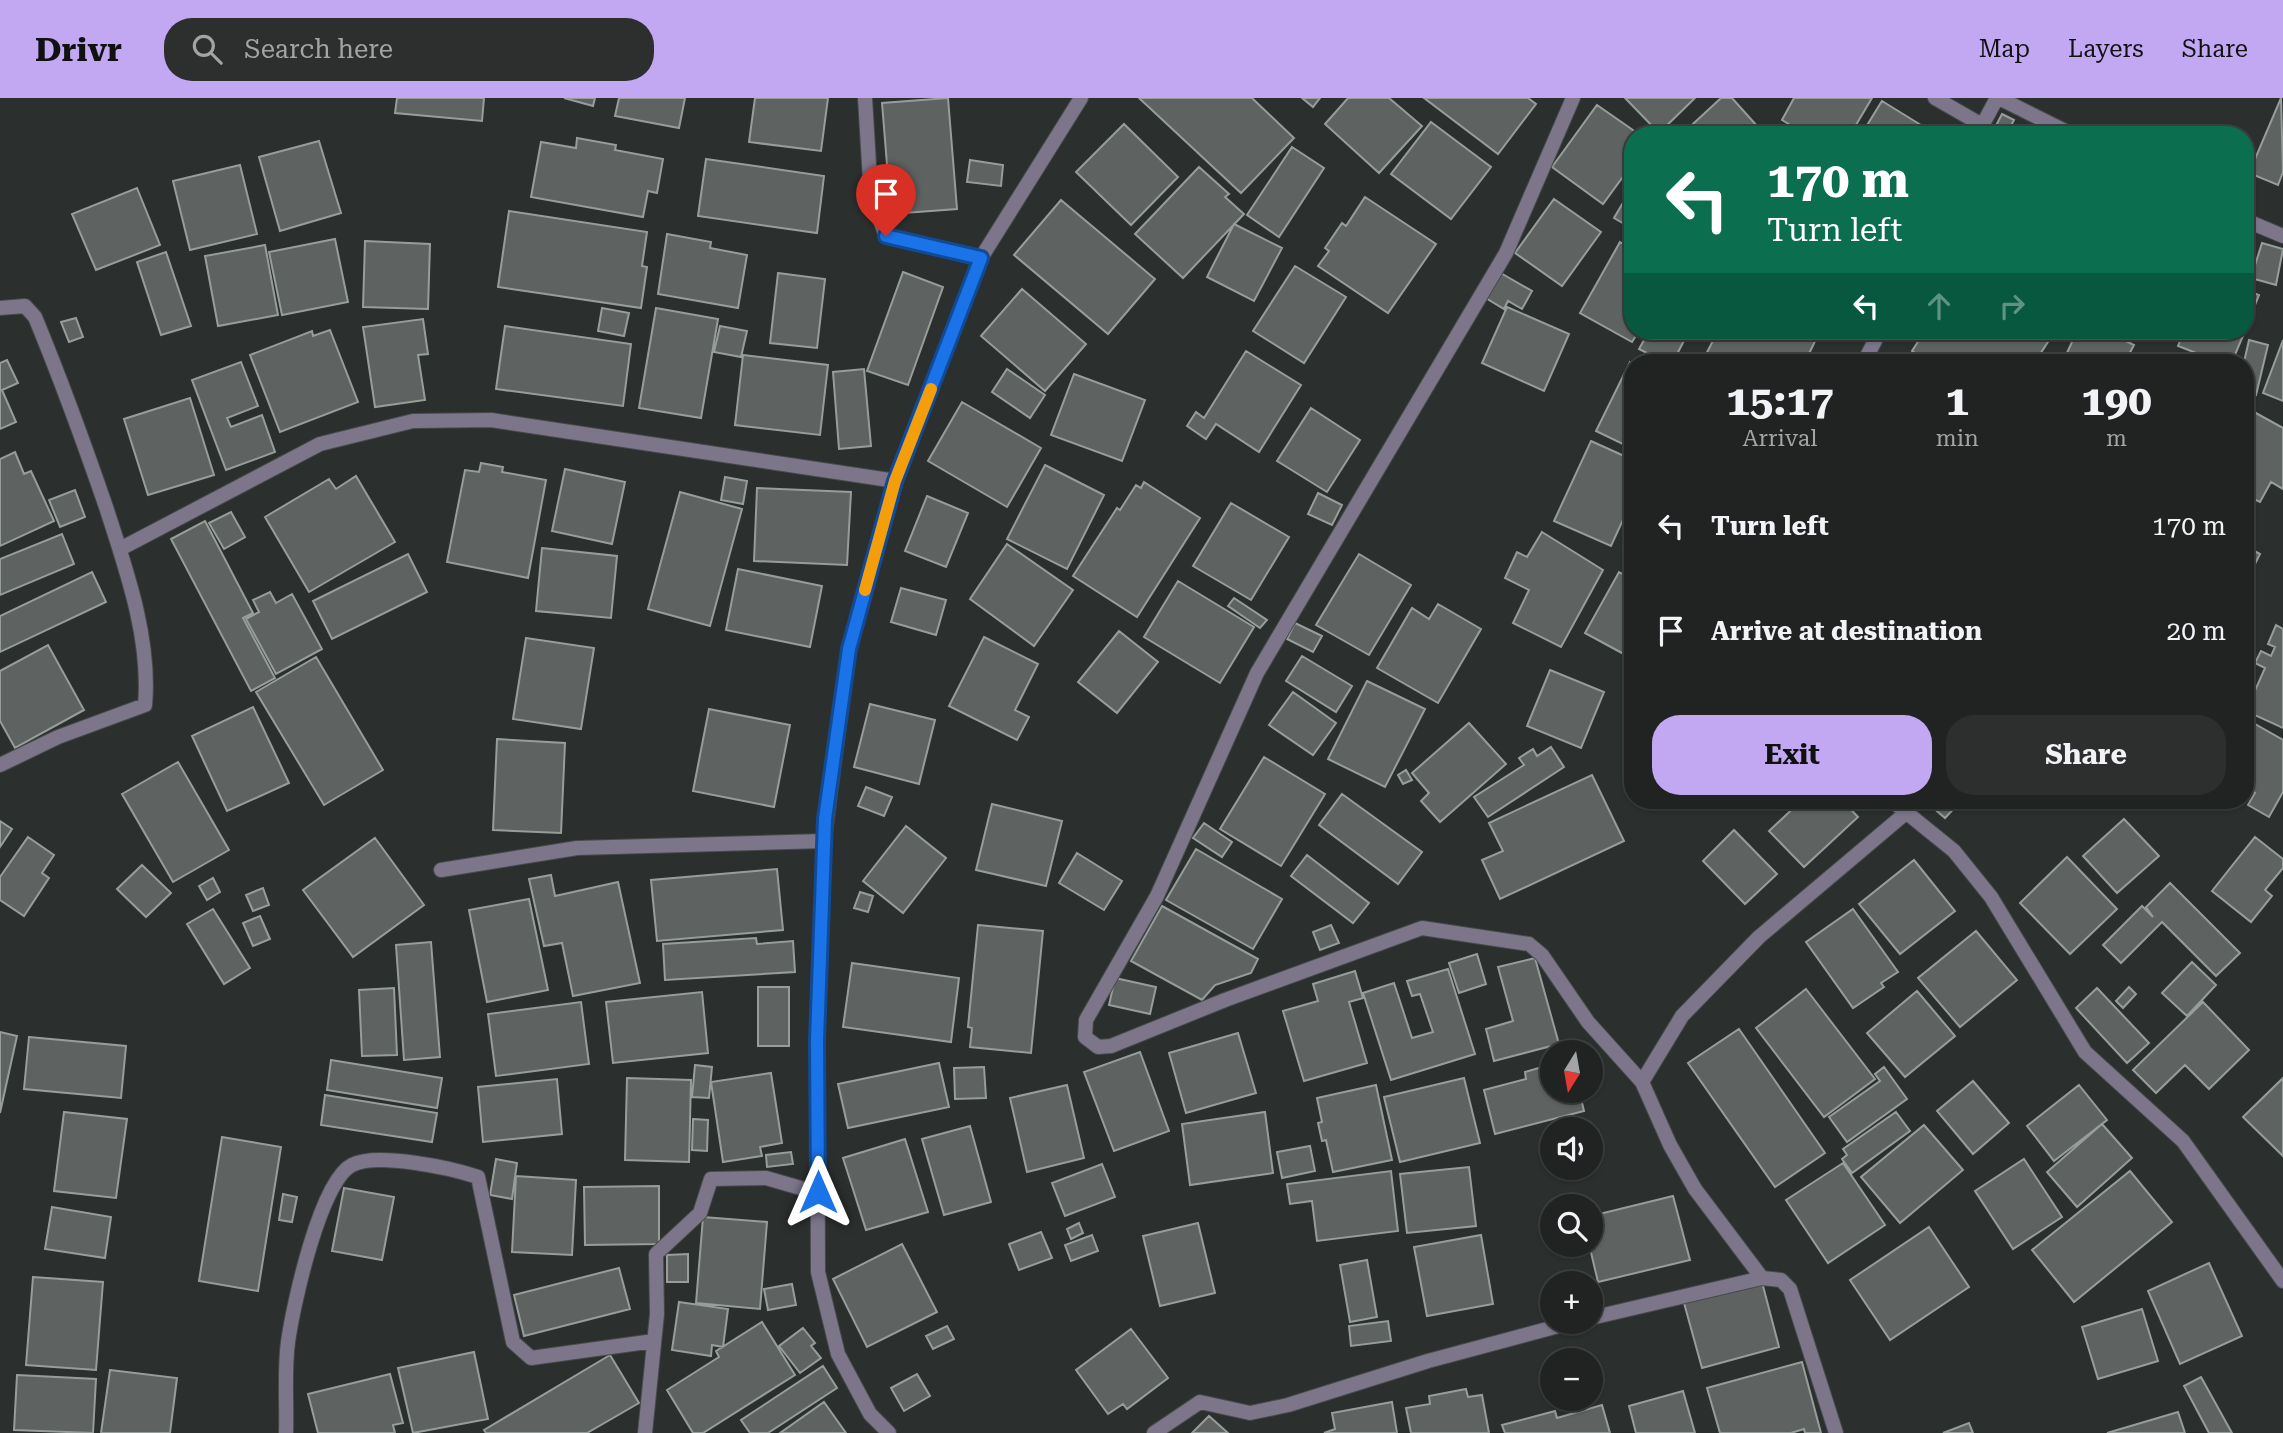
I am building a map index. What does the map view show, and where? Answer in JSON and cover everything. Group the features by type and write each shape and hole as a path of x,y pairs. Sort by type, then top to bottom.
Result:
{"street":[{"path":"865,98 871,197 886,236 981,258"},
{"path":"889,1433 870,1414 838,1354 818,1272 817,1040 824,841 849,649 895,481 981,258 1081,98"},
{"path":"1573,98 1506,253 1257,673 1157,896 1086,1020 1085,1037 1098,1047 1111,1046 1225,1000 1422,928 1529,944 1542,955 1588,1022 1642,1082 1670,1145 1695,1189 1762,1278"},
{"path":"1934,98 1974,126"},
{"path":"1982,126 1998,98 2055,126"},
{"path":"2254,224 2283,236"},
{"path":"0,307 24,306 35,317 73,409 120,549 147,680 145,705 58,737 0,765"},
{"path":"120,549 320,444 413,421 491,420 517,423 895,481"},
{"path":"1903,809 1954,851 1991,897 2085,1052 2183,1141 2283,1281"},
{"path":"1642,1082 1682,1016 1759,936 1907,812"},
{"path":"441,870 577,848 824,841"},
{"path":"286,1433 288,1343 318,1219 337,1177 353,1164 411,1163 478,1177 513,1342 531,1358 654,1342"},
{"path":"645,1433 657,1314 656,1254 700,1213 712,1179 766,1178 818,1192"},
{"path":"1603,1315 1762,1278 1781,1280 1790,1289 1836,1433"},
{"path":"1154,1433 1200,1402 1250,1413 1287,1405 1428,1361 1540,1331"}],"building":[{"path":"397,98 484,98 482,121 395,113"},
{"path":"564,98 595,98 593,106"},
{"path":"619,98 685,98 679,128 615,116"},
{"path":"755,98 828,98 821,151 749,142"},
{"path":"948,98 957,209 891,214 882,103"},
{"path":"1139,98 1252,98 1294,138 1241,193"},
{"path":"1302,98 1320,98 1313,107"},
{"path":"1348,98 1389,98 1422,126 1379,173 1325,124"},
{"path":"1424,98 1528,98 1536,104 1498,154"},
{"path":"1625,98 1695,98 1666,126 1652,126"},
{"path":"1721,98 1732,98 1757,126 1691,126"},
{"path":"1794,98 1872,98 1855,126 1792,126 1782,120"},
{"path":"2281,98 2283,172 2278,185 2254,175 2254,161"},
{"path":"1882,101 1923,126 1867,126"},
{"path":"1597,105 1627,126 1624,126 1624,175 1603,204 1552,167"},
{"path":"2002,114 2014,120 2011,126 1996,126"},
{"path":"1431,122 1491,167 1451,219 1391,174"},
{"path":"1124,124 1178,177 1131,225 1076,172"},
{"path":"577,138 616,145 615,150 663,159 657,193 648,191 643,217 531,197 541,142 576,148"},
{"path":"319,141 341,213 280,231 259,157"},
{"path":"1292,147 1324,168 1279,237 1247,215"},
{"path":"706,159 824,176 817,233 698,216"},
{"path":"970,160 1003,165 1001,186 967,182"},
{"path":"240,165 257,234 190,250 173,181"},
{"path":"1199,167 1229,194 1225,197 1244,214 1183,278 1135,234"},
{"path":"137,188 160,245 96,270 72,214"},
{"path":"1365,197 1436,244 1388,313 1318,266 1329,251 1325,248 1342,223 1346,226"},
{"path":"1554,199 1601,232 1562,286 1515,253"},
{"path":"1061,200 1155,279 1108,334 1014,255"},
{"path":"1624,201 1624,224 1614,218"},
{"path":"509,211 647,232 642,266 647,267 641,308 498,287"},
{"path":"1234,224 1282,248 1254,301 1207,277"},
{"path":"667,234 711,242 710,248 747,255 738,308 658,294"},
{"path":"335,239 348,302 282,315 269,252"},
{"path":"365,241 430,244 428,309 363,307"},
{"path":"1620,242 1624,244 1624,338 1580,313"},
{"path":"2262,243 2283,249 2276,285 2254,279 2254,268"},
{"path":"265,245 278,315 218,326 205,256"},
{"path":"166,252 191,326 161,335 137,262"},
{"path":"1295,266 1346,297 1304,363 1253,331"},
{"path":"903,272 943,287 908,385 867,371"},
{"path":"1499,272 1532,291 1522,309 1508,301 1504,309 1484,297"},
{"path":"778,273 825,279 817,348 770,343"},
{"path":"1022,289 1086,344 1045,391 981,336"},
{"path":"2254,293 2259,295 2254,308"},
{"path":"1507,307 1569,334 1544,391 1482,363"},
{"path":"602,308 629,313 624,336 598,331"},
{"path":"656,308 718,319 701,418 639,408"},
{"path":"76,318 83,337 69,342 61,322"},
{"path":"423,319 428,354 418,355 425,400 375,407 363,327"},
{"path":"505,326 631,344 623,406 496,389"},
{"path":"720,326 747,331 741,357 714,352"},
{"path":"330,330 358,402 280,432 250,355 312,331 313,336"},
{"path":"1644,340 1684,340 1677,354 1649,354 1639,349"},
{"path":"1713,340 1816,340 1809,354 1706,354"},
{"path":"1919,340 2049,340 2040,354 1917,354 1912,351"},
{"path":"2073,340 2124,340 2134,345 2129,354 2066,354"},
{"path":"2180,340 2241,340 2235,354 2198,354 2178,346"},
{"path":"2249,340 2268,345 2256,395 2254,354 2246,354"},
{"path":"2283,340 2283,401 2263,393"},
{"path":"1246,351 1301,385 1259,452 1216,424 1206,439 1187,426 1196,412 1204,418"},
{"path":"743,355 828,365 820,435 735,425"},
{"path":"7,360 18,383 2,390 16,422 0,429 0,363"},
{"path":"241,362 258,406 227,418 231,427 262,415 275,452 226,470 192,380"},
{"path":"864,369 871,446 839,449 833,372"},
{"path":"1007,369 1045,395 1030,418 992,392"},
{"path":"1074,374 1145,400 1122,461 1051,435"},
{"path":"1624,374 1624,445 1596,431"},
{"path":"190,398 214,475 148,495 124,419"},
{"path":"962,402 1041,448 1007,507 928,461"},
{"path":"1311,408 1360,440 1327,492 1277,461"},
{"path":"2254,412 2283,428 2283,489 2271,482 2260,502 2254,499"},
{"path":"1591,441 1624,456 1624,518 1611,546 1554,521"},
{"path":"15,452 24,474 31,471 54,521 0,546 0,459"},
{"path":"481,463 503,467 502,472 546,480 528,578 447,562 465,470 479,472"},
{"path":"1045,465 1104,495 1067,569 1007,539"},
{"path":"565,469 625,482 612,544 552,531"},
{"path":"356,476 395,542 309,592 265,517 329,479 336,489"},
{"path":"725,477 747,481 743,504 721,500"},
{"path":"1144,482 1200,518 1137,617 1073,576 1117,508 1120,510 1136,485 1141,488"},
{"path":"757,488 851,492 847,565 754,561"},
{"path":"75,490 85,517 60,527 49,500"},
{"path":"680,492 742,509 710,626 648,609"},
{"path":"1318,493 1342,505 1332,525 1308,514"},
{"path":"927,496 968,513 946,567 905,551"},
{"path":"1231,503 1289,537 1251,600 1193,566"},
{"path":"231,512 245,537 224,549 209,523"},
{"path":"205,521 253,613 243,618 275,678 251,691 171,539"},
{"path":"1542,532 1603,570 1561,647 1513,623 1529,590 1505,578 1517,552 1527,557"},
{"path":"62,534 74,564 0,595 0,559"},
{"path":"1007,544 1073,590 1034,646 970,599"},
{"path":"542,548 617,556 611,618 536,611"},
{"path":"2254,551 2260,554 2254,566"},
{"path":"408,554 427,592 332,639 313,601"},
{"path":"1359,554 1411,585 1369,655 1316,625"},
{"path":"738,569 822,586 810,647 726,630"},
{"path":"92,572 106,602 0,652 0,616"},
{"path":"1619,572 1624,575 1624,654 1585,633"},
{"path":"1178,581 1254,627 1220,683 1144,637"},
{"path":"901,588 946,600 936,635 891,622"},
{"path":"270,592 276,603 292,594 322,649 276,674 246,619 259,612 253,600"},
{"path":"1234,598 1267,620 1260,628 1228,606"},
{"path":"1438,604 1481,629 1438,703 1377,668 1412,608 1429,619"},
{"path":"1295,623 1322,636 1313,652 1287,639"},
{"path":"2276,625 2283,629 2283,728 2254,715 2254,693 2265,668 2255,663 2261,651 2271,656 2275,647 2268,644"},
{"path":"1119,631 1158,662 1117,713 1078,682"},
{"path":"984,637 1038,664 1015,710 1029,717 1017,740 949,706"},
{"path":"526,638 594,648 581,729 513,719"},
{"path":"48,645 84,710 15,748 0,721 0,671"},
{"path":"1302,656 1352,686 1336,712 1286,681"},
{"path":"316,657 383,770 324,805 256,692"},
{"path":"1550,670 1604,692 1581,748 1527,726"},
{"path":"1367,681 1425,709 1385,787 1328,759"},
{"path":"1293,692 1336,723 1313,755 1269,725"},
{"path":"870,704 935,720 919,784 854,767"},
{"path":"253,707 289,783 227,811 192,736"},
{"path":"709,709 790,725 774,807 693,791"},
{"path":"1469,723 1506,764 1440,822 1421,801 1429,793 1412,773"},
{"path":"2254,723 2283,740 2283,792 2269,817 2254,808"},
{"path":"497,739 565,743 561,833 493,830"},
{"path":"1551,747 1564,767 1488,817 1474,797 1524,765 1519,758 1533,749 1537,756"},
{"path":"1264,757 1325,794 1281,866 1220,829"},
{"path":"178,762 229,850 173,882 122,794"},
{"path":"1406,770 1412,780 1403,784 1398,775"},
{"path":"1592,775 1624,841 1500,899 1482,860 1503,851 1489,823"},
{"path":"866,787 892,797 884,816 858,806"},
{"path":"1342,794 1422,852 1398,884 1319,825"},
{"path":"992,804 1062,821 1046,886 976,870"},
{"path":"1792,809 1850,809 1858,817 1804,867 1769,831"},
{"path":"1934,809 1954,809 1945,818"},
{"path":"2124,819 2159,856 2117,893 2083,856"},
{"path":"0,821 12,829 0,847"},
{"path":"1204,823 1232,842 1222,857 1193,838"},
{"path":"906,826 946,858 903,913 863,881"},
{"path":"1734,830 1777,874 1745,904 1703,861"},
{"path":"28,837 54,855 42,873 49,878 24,916 0,900 0,877"},
{"path":"2255,837 2283,859 2283,868 2265,890 2272,896 2251,922 2212,891"},
{"path":"375,838 424,905 353,957 303,890"},
{"path":"1196,849 1282,899 1253,949 1166,900"},
{"path":"1077,853 1122,881 1104,910 1059,883"},
{"path":"1307,855 1369,903 1353,923 1291,876"},
{"path":"2067,857 2117,909 2070,954 2020,903"},
{"path":"1914,860 1955,911 1900,954 1859,904"},
{"path":"142,865 171,893 146,917 117,889"},
{"path":"777,869 783,930 657,941 651,880"},
{"path":"551,875 555,896 618,882 640,983 573,996 562,943 544,946 529,879"},
{"path":"213,878 220,892 207,900 199,886"},
{"path":"2170,883 2240,953 2216,976 2162,922 2121,963 2103,945 2142,906 2153,917 2146,907"},
{"path":"263,888 269,905 253,911 246,895"},
{"path":"860,892 873,896 868,912 854,908"},
{"path":"529,899 548,990 487,1002 469,910"},
{"path":"1162,906 1258,959 1251,973 1215,985 1202,1000 1131,961"},
{"path":"213,909 250,968 224,984 187,924"},
{"path":"1853,909 1898,972 1881,983 1884,987 1853,1008 1806,942"},
{"path":"260,916 270,939 253,946 243,923"},
{"path":"978,925 1043,931 1031,1053 970,1047 972,1028 968,1027"},
{"path":"1331,925 1339,943 1320,950 1313,932"},
{"path":"1976,931 2017,980 1960,1027 1918,978"},
{"path":"756,938 757,944 793,941 795,972 665,980 663,944"},
{"path":"431,942 440,1057 404,1060 396,945"},
{"path":"1477,954 1486,984 1459,993 1449,963"},
{"path":"1535,958 1558,1040 1540,1040 1540,1049 1494,1061 1486,1029 1513,1021 1498,967"},
{"path":"2192,962 2216,985 2187,1016 2162,993"},
{"path":"852,963 959,978 951,1042 843,1027"},
{"path":"1448,969 1475,1054 1391,1080 1363,993 1394,983 1412,1038 1433,1032 1420,994 1412,996 1407,981"},
{"path":"1355,971 1363,998 1349,1002 1367,1063 1304,1081 1283,1011 1318,1001 1313,984"},
{"path":"1115,978 1156,987 1150,1014 1109,1005"},
{"path":"758,987 789,987 789,1046 758,1046"},
{"path":"2129,987 2136,994 2123,1008 2116,1001"},
{"path":"394,988 397,1055 362,1056 359,990"},
{"path":"2097,988 2149,1043 2127,1063 2076,1008"},
{"path":"1806,989 1875,1079 1824,1117 1756,1028"},
{"path":"1917,991 1955,1036 1905,1077 1867,1033"},
{"path":"702,992 708,1053 613,1063 606,1002"},
{"path":"581,1002 589,1064 496,1076 488,1014"},
{"path":"2203,1002 2249,1050 2209,1089 2185,1065 2156,1093 2133,1070"},
{"path":"1739,1029 1825,1153 1775,1187 1688,1063"},
{"path":"0,1032 17,1036 0,1113"},
{"path":"1238,1033 1256,1093 1186,1113 1169,1053"},
{"path":"29,1037 126,1046 121,1098 24,1089"},
{"path":"1140,1052 1169,1131 1114,1151 1084,1072"},
{"path":"331,1060 442,1078 437,1108 327,1090"},
{"path":"939,1063 949,1107 848,1128 838,1084"},
{"path":"695,1065 712,1067 709,1098 692,1097"},
{"path":"984,1067 986,1098 955,1099 954,1068"},
{"path":"1884,1067 1907,1099 1847,1142 1829,1117 1880,1081 1875,1074"},
{"path":"1540,1068 1540,1103 1582,1103 1584,1111 1561,1117 1540,1117 1540,1122 1495,1134 1484,1090 1526,1079 1525,1072"},
{"path":"771,1073 782,1143 760,1147 762,1156 723,1162 711,1082"},
{"path":"627,1078 691,1080 689,1162 625,1160"},
{"path":"1464,1078 1480,1143 1400,1162 1384,1097"},
{"path":"2283,1078 2283,1156 2243,1117"},
{"path":"557,1079 562,1134 483,1142 478,1087"},
{"path":"1973,1081 2009,1123 1973,1154 1937,1111"},
{"path":"1067,1085 1084,1158 1027,1172 1010,1098"},
{"path":"1376,1085 1392,1160 1333,1172 1326,1140 1322,1141 1318,1123 1322,1122 1317,1098"},
{"path":"2079,1085 2107,1120 2054,1161 2027,1126"},
{"path":"325,1095 437,1113 432,1142 321,1125"},
{"path":"64,1112 127,1119 116,1198 54,1191"},
{"path":"1265,1112 1273,1173 1190,1185 1182,1124"},
{"path":"1896,1112 1910,1131 1852,1173 1842,1159 1847,1155 1843,1149"},
{"path":"693,1119 708,1120 707,1151 692,1150"},
{"path":"2102,1124 2132,1158 2077,1207 2047,1172"},
{"path":"1924,1125 1963,1170 1900,1223 1861,1177"},
{"path":"970,1126 991,1202 944,1215 922,1139"},
{"path":"222,1137 281,1147 258,1291 199,1281"},
{"path":"905,1139 928,1212 866,1230 843,1158"},
{"path":"1310,1146 1315,1171 1282,1178 1277,1152"},
{"path":"791,1152 793,1164 767,1167 766,1155"},
{"path":"496,1159 517,1163 512,1199 490,1195"},
{"path":"2024,1159 2062,1217 2013,1249 1975,1191"},
{"path":"1843,1163 1885,1225 1828,1263 1786,1200"},
{"path":"1102,1164 1115,1197 1065,1216 1052,1183"},
{"path":"1469,1167 1476,1226 1407,1233 1400,1174"},
{"path":"1391,1171 1398,1231 1317,1241 1312,1201 1290,1204 1287,1184"},
{"path":"2130,1171 2172,1222 2074,1302 2032,1250"},
{"path":"516,1176 576,1180 572,1255 512,1252"},
{"path":"659,1186 659,1244 585,1245 584,1187"},
{"path":"344,1188 394,1197 382,1260 332,1251"},
{"path":"283,1194 297,1197 292,1222 279,1220"},
{"path":"1673,1196 1690,1260 1603,1281 1603,1271 1595,1271 1592,1257 1603,1257 1603,1213"},
{"path":"52,1207 111,1217 105,1258 45,1249"},
{"path":"703,1217 767,1222 760,1309 696,1303"},
{"path":"1079,1223 1083,1233 1071,1239 1067,1229"},
{"path":"1198,1223 1215,1293 1160,1306 1143,1236"},
{"path":"1929,1227 1969,1287 1890,1340 1850,1280"},
{"path":"1041,1232 1052,1258 1019,1270 1009,1244"},
{"path":"1092,1235 1098,1251 1071,1261 1065,1245"},
{"path":"1481,1235 1493,1304 1427,1316 1414,1247"},
{"path":"902,1244 937,1312 867,1347 833,1279"},
{"path":"688,1254 688,1282 667,1282 667,1255"},
{"path":"1367,1260 1377,1317 1350,1322 1340,1265"},
{"path":"2209,1263 2242,1336 2180,1364 2148,1291"},
{"path":"619,1268 630,1309 524,1336 514,1295"},
{"path":"33,1277 103,1282 96,1370 26,1365"},
{"path":"1762,1282 1779,1347 1702,1368 1684,1303"},
{"path":"792,1284 796,1305 768,1310 764,1289"},
{"path":"679,1302 728,1309 723,1347 712,1345 711,1356 672,1350"},
{"path":"2142,1309 2158,1361 2098,1379 2082,1327"},
{"path":"1388,1321 1391,1341 1351,1346 1349,1326"},
{"path":"762,1322 795,1375 703,1433 693,1433 667,1390 719,1357 716,1351"},
{"path":"947,1326 954,1339 933,1349 926,1336"},
{"path":"803,1328 815,1343 811,1346 821,1358 800,1373 779,1346"},
{"path":"1131,1329 1168,1378 1127,1409 1123,1404 1108,1414 1076,1370"},
{"path":"474,1352 488,1419 413,1433 398,1368"},
{"path":"610,1355 639,1403 587,1433 486,1433 484,1430"},
{"path":"1802,1362 1821,1433 1805,1433 1804,1429 1791,1433 1720,1433 1707,1388"},
{"path":"823,1366 837,1388 768,1433 750,1433 741,1420"},
{"path":"110,1370 177,1378 170,1433 101,1433"},
{"path":"390,1374 403,1423 393,1425 395,1433 318,1433 308,1394"},
{"path":"917,1374 930,1396 904,1411 891,1388"},
{"path":"17,1375 96,1379 93,1433 14,1430"},
{"path":"2201,1377 2232,1433 2209,1433 2184,1386"},
{"path":"1466,1389 1468,1397 1482,1395 1489,1433 1411,1433 1406,1408 1430,1404 1429,1396"},
{"path":"1683,1391 1695,1433 1636,1433 1629,1406"},
{"path":"824,1402 846,1433 780,1433"},
{"path":"1392,1402 1397,1433 1324,1433 1335,1429 1332,1413"},
{"path":"1603,1408 1610,1433 1505,1433 1502,1425 1555,1411 1557,1418 1581,1411 1603,1411"},
{"path":"2178,1412 2185,1433 2107,1433"},
{"path":"1209,1416 1228,1433 1192,1433"},
{"path":"1969,1423 1973,1433 1943,1433"}],"slow traffic":[{"path":"865,590 895,481 931,389"}],"route":[{"path":"818,1192 817,1040 825,819 849,649 895,481 981,258 886,236"}]}
